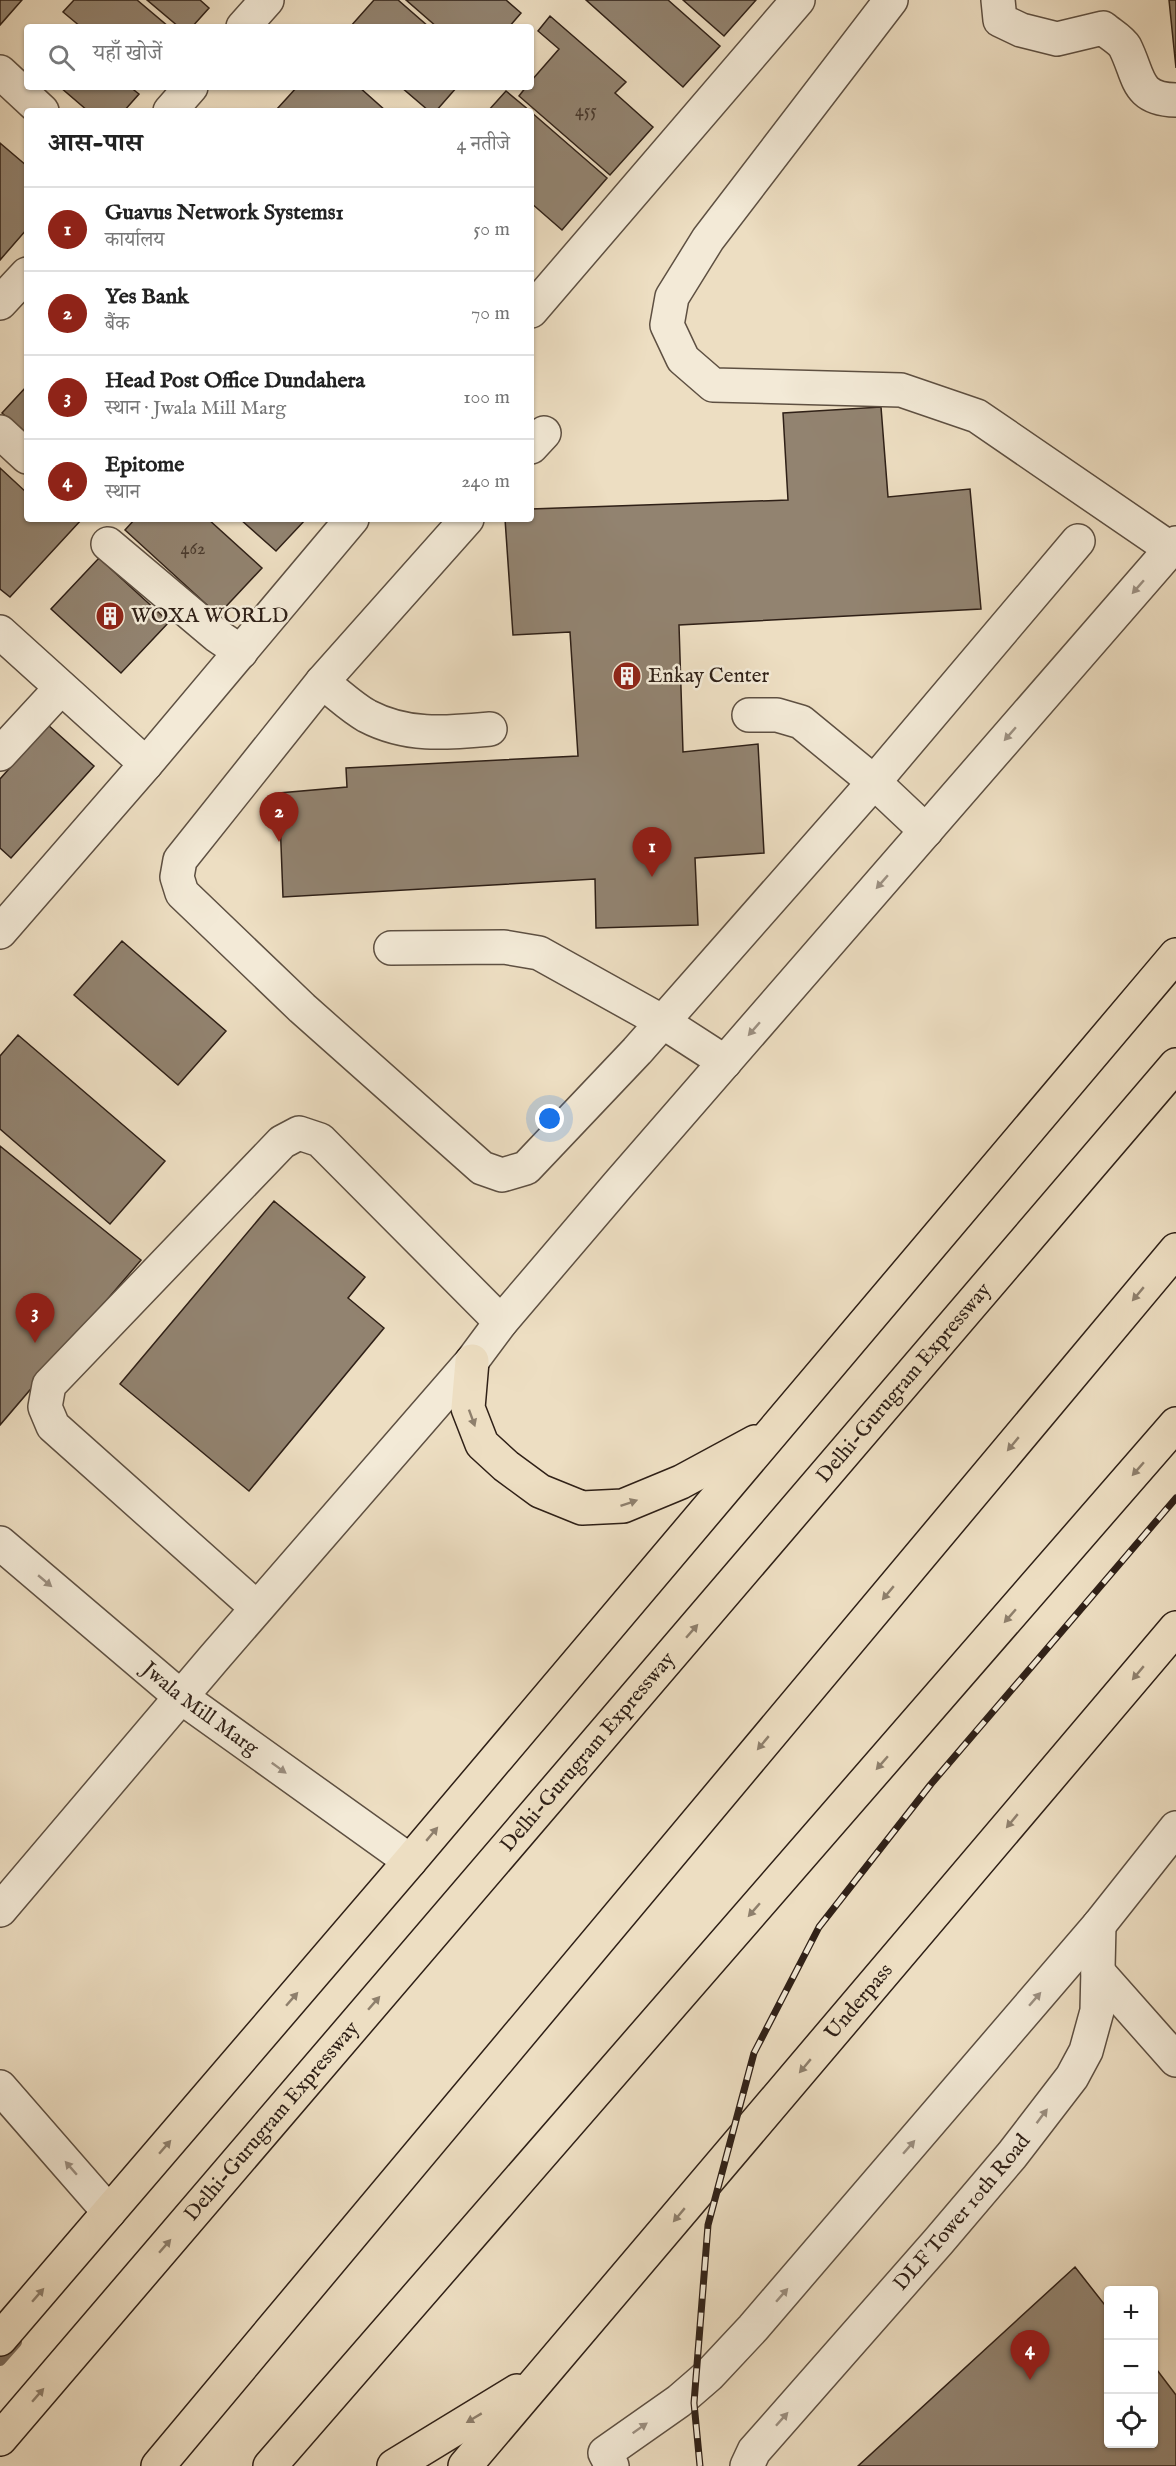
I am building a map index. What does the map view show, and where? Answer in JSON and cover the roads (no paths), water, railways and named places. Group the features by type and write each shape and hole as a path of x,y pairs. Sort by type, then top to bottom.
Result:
{"main road":[{"path":"0,2339 410,1861 1176,955"},
{"name":"Delhi-Gurugram Expressway","path":"0,2439 1176,1065"},
{"path":"158,2466 1176,1250"},
{"path":"472,1361 468,1408 482,1444 506,1466 540,1491 582,1508 622,1506 681,1482 771,1434"},
{"path":"270,2466 1176,1424"},
{"name":"Underpass","path":"465,2466 1176,1628"},
{"path":"394,2466 542,2377"}],"street":[{"path":"246,24 267,0"},
{"path":"534,308 798,0"},
{"path":"0,1910 257,1608 472,1361 501,1322 1174,546 977,416 901,390 713,385 683,359 667,325 672,297 708,239 891,0"},
{"path":"998,0 1000,20 1021,30 1057,39 1103,28 1124,45 1134,75 1146,93 1162,99 1176,100"},
{"path":"0,72 39,108"},
{"path":"173,108 188,90"},
{"path":"0,303 24,277"},
{"path":"0,432 24,454"},
{"path":"2,924 146,764 349,522"},
{"path":"464,522 322,682 180,860 177,877 182,893 302,1008 482,1168 502,1175 526,1168 663,1022 874,782 1078,540"},
{"path":"108,544 216,635 241,652"},
{"path":"0,632 146,764"},
{"path":"322,682 366,715 403,730 449,733 490,729"},
{"path":"0,754 61,688"},
{"path":"749,715 777,715 801,722 874,782 926,831"},
{"path":"391,948 504,947 539,953 663,1022 725,1062"},
{"path":"257,1608 53,1426 45,1407 50,1385 282,1142 299,1133 320,1140 501,1322"},
{"name":"Jwala Mill Marg","path":"0,1543 181,1697 410,1861"},
{"path":"602,2462 709,2375 753,2328 1099,1925 1176,1828"},
{"name":"DLF Tower 10th Road","path":"747,2466 754,2451 939,2242 1012,2155 1072,2077 1086,2051 1097,2011 1099,1925"},
{"path":"1098,1972 1176,2060"},
{"path":"0,2087 109,2212"}],"waterway":[{"path":"0,2360 16,2342"}],"railway":[{"path":"700,2466 694,2403 708,2225 754,2053 819,1927 931,1784 1176,1498"}],"place":[{"name":"WOXA WORLD","path":"110,616"},
{"name":"Enkay Center","path":"627,676"},
{"name":"Yes Bank","path":"279,842"},
{"name":"Guavus Network Systems1","path":"652,877"},
{"name":"Head Post Office Dundahera","path":"35,1343"},
{"name":"Epitome","path":"1030,2380"}]}
